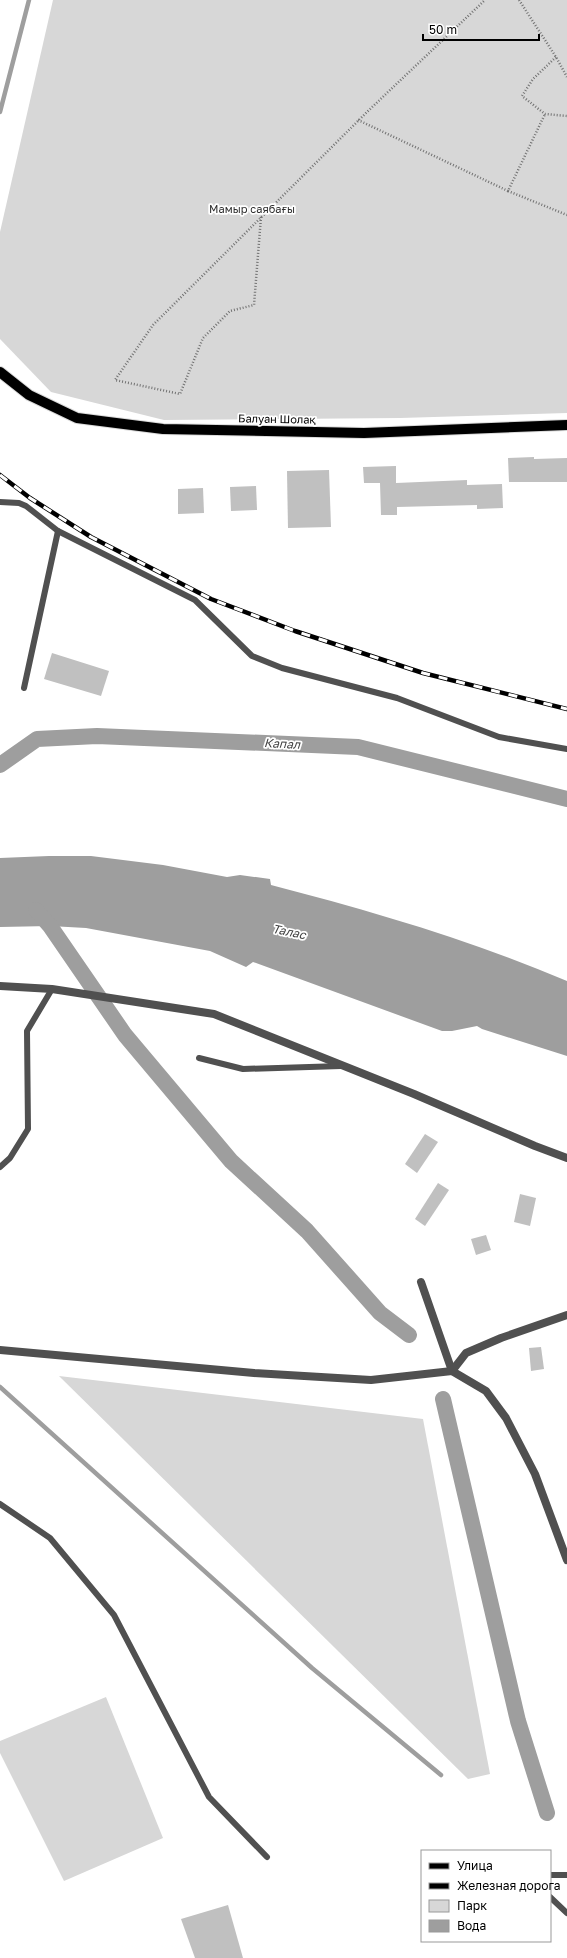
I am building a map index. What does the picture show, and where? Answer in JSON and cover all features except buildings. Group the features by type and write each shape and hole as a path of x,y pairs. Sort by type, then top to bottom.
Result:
{"main road":[{"name":"Балуан Шолақ","path":"0,372 29,395 77,418 164,429 364,433 567,425"}],"street":[{"path":"0,986 52,989 214,1014 345,1066 567,1158"},
{"path":"421,1282 452,1371"},
{"path":"452,1371 466,1353 501,1338 567,1315"},
{"path":"0,1350 254,1373 370,1380 452,1371 486,1391 506,1418 535,1474 567,1560"}],"lane":[{"path":"0,502 19,503 26,506 58,531 195,600 252,656 282,668 397,698 499,737 567,749"},
{"path":"24,688 58,531"},
{"path":"0,1167 10,1158 28,1128 27,1031 52,989"},
{"path":"199,1058 243,1069 345,1066"},
{"path":"0,1504 50,1538 114,1615 209,1797 267,1857"},
{"path":"551,1875 567,1876"},
{"path":"551,1898 567,1912"}],"path":[{"path":"261,217 254,305 230,311 203,338 180,394 116,380 153,325 261,217 358,120 485,0"},
{"path":"518,0 556,57 567,77"},
{"path":"556,57 533,79 522,96 545,114 567,116"},
{"path":"508,191 545,114"},
{"path":"358,120 508,191 567,215"}],"green space":[{"name":"Мамыр саябағы","path":"53,0 567,0 567,413 400,418 164,420 51,392 0,339 0,232"},
{"path":"59,1376 423,1419 490,1774 468,1779"},
{"path":"106,1697 163,1838 64,1881 0,1753 0,1741"}],"water":[{"name":"Талас","path":"91,856 163,865 227,877 240,875 270,879 271,885 420,927 458,939 531,966 567,981 567,1056 482,1029 477,1026 452,1031 442,1031 253,962 246,967 210,951 86,928 50,926 0,927 0,858"}],"waterway":[{"path":"0,112 29,0"},
{"name":"Капал","path":"0,765 37,739 97,736 358,747 567,799"},
{"path":"36,910 50,926 125,1035 231,1161 307,1231 380,1313 409,1335"},
{"path":"0,1387 312,1668 441,1775"},
{"path":"443,1399 518,1721 547,1813"}],"railway":[{"path":"0,475 30,498 91,537 211,599 295,631 423,673 567,709"}]}
